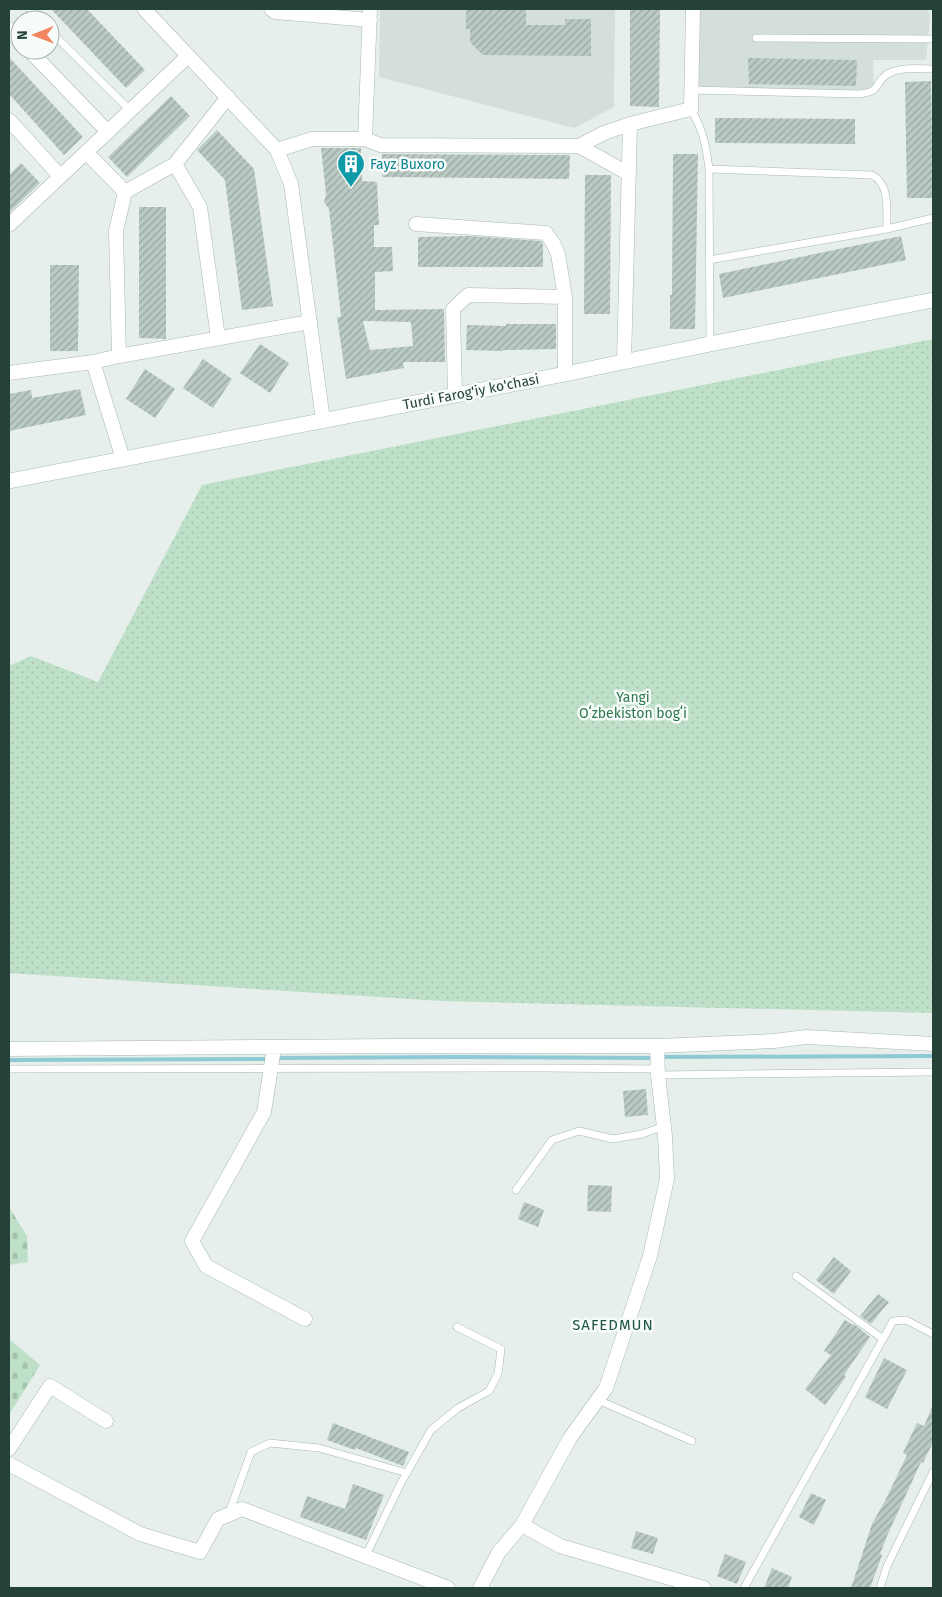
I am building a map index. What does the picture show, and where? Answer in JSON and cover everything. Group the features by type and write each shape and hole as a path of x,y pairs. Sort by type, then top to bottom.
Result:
{"main road":[{"name":"Turdi Farog'iy ko'chasi","path":"9,481 565,374 933,300"}],"street":[{"path":"144,9 277,150 292,184 323,420"},
{"path":"271,9 274,12 370,14 365,139"},
{"path":"580,146 604,132 691,109 693,9"},
{"path":"9,225 188,56"},
{"path":"39,60 108,132"},
{"path":"119,356 116,231 125,192 175,164 228,97"},
{"path":"9,120 60,176"},
{"path":"624,362 630,124"},
{"path":"277,150 312,140 365,139 380,145 580,146 629,174"},
{"path":"86,152 125,192"},
{"path":"175,164 200,207 218,338"},
{"path":"416,224 546,233 554,242 558,254 565,297 565,374"},
{"path":"455,394 453,309 468,295 565,297"},
{"path":"9,373 93,362 310,322"},
{"path":"93,362 122,459"},
{"path":"9,1050 273,1058 395,1046 657,1046 774,1041 806,1037 933,1044"},
{"path":"480,1588 499,1552 522,1525 570,1438 606,1388 650,1256 667,1179 657,1046"},
{"path":"273,1058 264,1112 192,1241 206,1266 305,1320"},
{"path":"9,1448 50,1386 106,1421"},
{"path":"9,1464 140,1534 200,1552 218,1519 242,1509 448,1588"},
{"path":"522,1525 560,1546 704,1588"}],"lane":[{"path":"756,38 933,39"},
{"path":"60,40 130,110"},
{"path":"691,90 870,93 875,90 885,76 895,70 933,69"},
{"path":"691,109 701,127 708,169 710,344"},
{"path":"708,169 872,176 879,179 885,189 887,229"},
{"path":"709,260 887,229 933,218"},
{"path":"9,1069 273,1058 544,1068 933,1072"},
{"path":"516,1190 552,1140 579,1131 613,1139 642,1134 664,1126"},
{"path":"796,1276 883,1339"},
{"path":"744,1588 893,1321 906,1320 933,1334"},
{"path":"365,1557 431,1430 458,1408 489,1390 498,1374 501,1348 458,1327"},
{"path":"598,1400 692,1441"},
{"path":"228,1515 251,1452 270,1443 319,1448 407,1473"},
{"path":"880,1588 886,1566 933,1472"}],"shaded area":[{"path":"380,9 615,9 614,107 574,128 379,77"},
{"path":"698,9 928,9 930,17 926,60 873,60 874,90 696,90"}],"green space":[{"name":"Yangi Oʻzbekiston bogʻi","path":"933,339 933,1013 441,1001 9,973 9,666 31,656 98,682 202,485"},
{"path":"9,1207 27,1236 28,1262 9,1265"},
{"path":"9,1339 40,1365 9,1415"}],"building":[{"path":"87,9 145,70 126,88 60,18 60,10 52,10"},
{"path":"466,9 526,9 526,25 565,25 565,19 591,19 591,56 483,55 470,42 470,29 466,29"},
{"path":"630,9 660,9 659,107 630,106"},
{"path":"9,57 83,137 64,155 9,94"},
{"path":"748,58 857,60 856,86 749,84"},
{"path":"931,81 933,198 907,198 905,82"},
{"path":"171,96 190,116 127,177 108,157"},
{"path":"715,118 855,119 855,144 715,143"},
{"path":"217,130 254,169 273,306 242,310 225,180 197,150"},
{"path":"321,148 361,148 362,181 377,182 379,225 374,225 374,247 392,247 393,271 375,272 375,310 444,309 445,362 403,362 404,368 346,379 337,317 341,317 329,209 324,202 326,194","holes":["363,321 411,322 413,346 370,350"]},
{"path":"382,154 570,155 569,179 382,177"},
{"path":"673,154 698,154 695,329 670,329"},
{"path":"21,163 40,183 9,213 9,175"},
{"path":"585,175 611,175 610,314 584,314"},
{"path":"139,207 166,207 166,339 139,338"},
{"path":"470,236 541,241 543,244 543,267 418,267 418,237"},
{"path":"901,236 906,260 723,298 719,274"},
{"path":"50,265 79,265 78,351 50,351"},
{"path":"506,324 556,324 556,349 466,350 467,325 506,326"},
{"path":"260,344 289,363 270,393 240,373"},
{"path":"203,359 232,379 213,408 183,388"},
{"path":"145,369 175,389 155,418 126,399"},
{"path":"80,389 86,415 9,431 9,394 31,390 32,398"},
{"path":"646,1089 648,1115 625,1117 623,1091"},
{"path":"588,1185 612,1186 611,1212 587,1211"},
{"path":"524,1202 544,1210 538,1227 518,1219"},
{"path":"834,1257 851,1271 834,1294 816,1280"},
{"path":"878,1294 889,1302 871,1324 860,1316"},
{"path":"845,1320 854,1324 870,1337 844,1375 846,1377 825,1405 805,1389 831,1355 824,1351"},
{"path":"884,1358 907,1370 887,1409 865,1397"},
{"path":"933,1405 933,1442 923,1463 921,1462 887,1536 870,1588 851,1588 872,1524 907,1455 903,1453 917,1423 924,1426"},
{"path":"333,1423 409,1452 403,1466 356,1448 355,1450 327,1440"},
{"path":"353,1484 384,1495 366,1540 300,1517 307,1496 345,1509"},
{"path":"811,1493 826,1500 814,1525 799,1517"},
{"path":"636,1531 658,1538 653,1554 631,1548"},
{"path":"725,1554 746,1562 737,1584 717,1576"},
{"path":"772,1568 792,1577 788,1588 764,1588"}],"waterway":[{"path":"661,1057 933,1056"},
{"path":"276,1058 654,1058"},
{"path":"9,1060 269,1059"}],"place":[{"name":"Fayz Buxoro","path":"351,188"}],"district":[{"name":"SAFEDMUN","path":"613,1325"}]}
